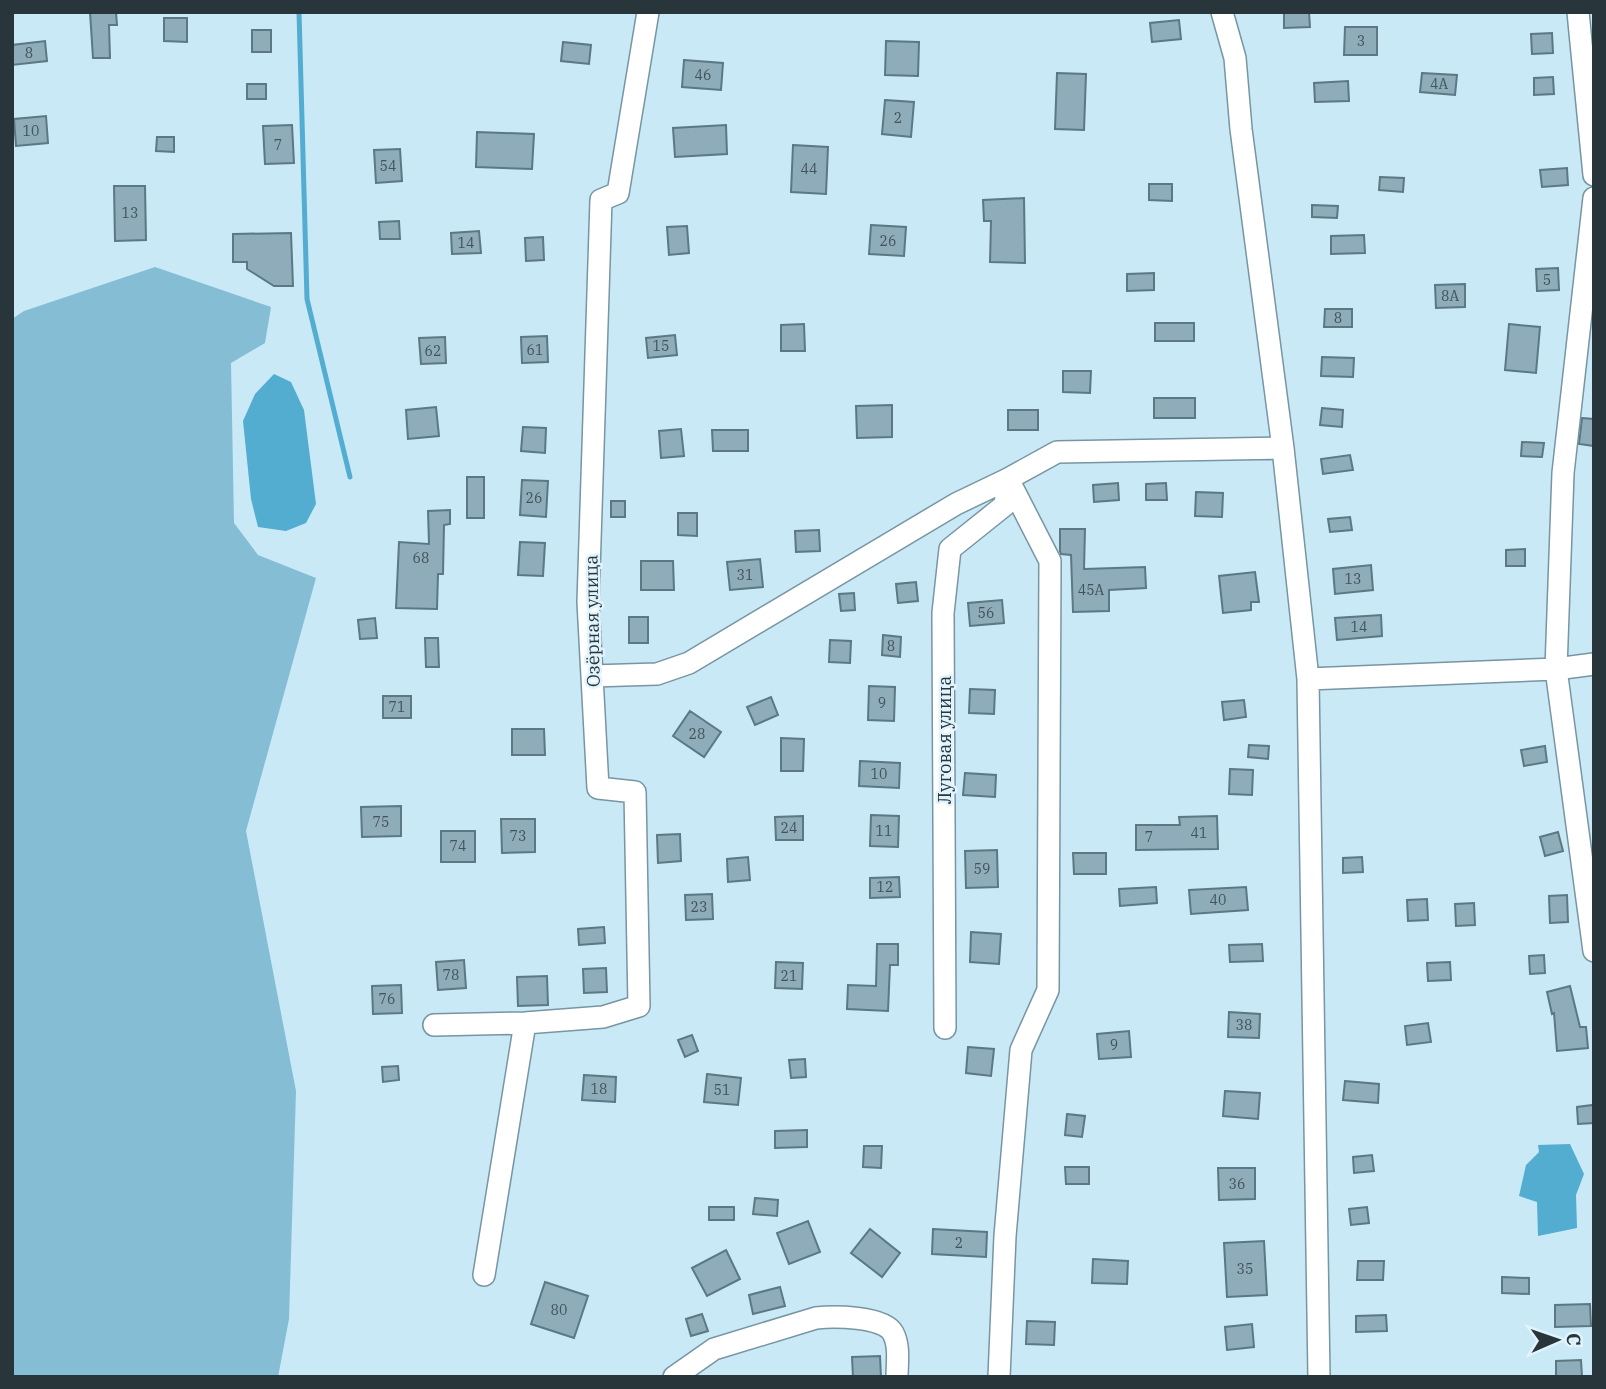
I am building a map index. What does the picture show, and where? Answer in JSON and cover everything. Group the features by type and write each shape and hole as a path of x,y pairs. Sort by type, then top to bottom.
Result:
{"street":[{"name":"Озёрная улица","path":"434,1025 525,1023 603,1017 639,1006 635,792 598,788 588,601 601,200 618,194 648,12"},
{"path":"1222,12 1235,58 1241,129 1283,448 1308,679 1319,1377"},
{"path":"1578,12 1594,175"},
{"path":"1594,198 1563,473 1556,669 1594,951"},
{"path":"592,677 657,674 690,663 956,504 1057,452 1283,448"},
{"path":"999,1377 1005,1236 1021,1050 1048,990 1049,561 1008,479"},
{"name":"Луговая улица","path":"945,1028 943,613 950,549 1005,505 1008,479"},
{"path":"1308,679 1556,669 1594,664"},
{"path":"484,1275 525,1023"},
{"path":"674,1377 714,1349 816,1318 831,1316 877,1322 892,1330 898,1345 897,1377"}],"shaded area":[{"path":"155,267 271,307 265,343 231,363 234,523 258,555 316,578 246,831 296,1091 289,1319 278,1377 12,1377 12,319 24,311"},
{"path":"274,374 291,382 304,410 316,504 306,523 286,531 258,527 251,499 243,421 255,394"},
{"path":"1570,1144 1584,1174 1576,1195 1577,1228 1538,1236 1537,1202 1519,1196 1526,1165 1539,1152 1538,1145"}],"building":[{"path":"90,12 116,12 117,25 109,25 110,58 93,58"},
{"path":"1284,12 1309,12 1310,27 1284,28"},
{"path":"164,18 187,18 187,42 164,41"},
{"path":"1179,20 1181,39 1152,42 1150,23"},
{"path":"1345,27 1377,27 1377,55 1344,55"},
{"path":"252,30 271,30 271,52 252,52"},
{"path":"1552,33 1553,53 1532,54 1531,34"},
{"path":"45,41 47,61 12,65 12,45"},
{"path":"886,41 919,42 918,76 885,75"},
{"path":"563,42 591,45 589,64 561,61"},
{"path":"684,60 723,63 721,90 682,87"},
{"path":"1057,73 1086,74 1084,130 1055,129"},
{"path":"1422,73 1457,75 1455,95 1420,92"},
{"path":"1553,77 1554,94 1534,95 1534,78"},
{"path":"1348,81 1349,101 1315,102 1314,83"},
{"path":"247,84 266,84 266,99 247,99"},
{"path":"885,100 914,102 911,137 882,134"},
{"path":"46,116 48,143 16,146 14,119"},
{"path":"292,125 294,163 265,164 263,126"},
{"path":"726,125 727,154 675,157 673,128"},
{"path":"477,132 534,134 532,169 476,167"},
{"path":"157,137 174,137 174,152 156,151"},
{"path":"793,145 828,147 826,194 791,192"},
{"path":"400,149 402,181 376,183 374,150"},
{"path":"1567,168 1568,185 1542,187 1540,170"},
{"path":"1380,177 1404,178 1403,192 1379,190"},
{"path":"1149,184 1172,184 1172,201 1149,200"},
{"path":"114,186 145,186 146,240 115,241"},
{"path":"1024,198 1025,263 990,262 991,221 984,221 983,200"},
{"path":"1312,205 1338,206 1337,218 1312,217"},
{"path":"399,221 400,239 380,239 379,222"},
{"path":"871,225 906,227 904,256 869,254"},
{"path":"687,226 689,253 669,255 667,227"},
{"path":"479,231 481,253 452,254 451,233"},
{"path":"291,233 293,286 274,286 247,269 247,262 233,262 233,234"},
{"path":"1364,235 1365,253 1331,254 1331,236"},
{"path":"543,237 544,260 526,261 525,238"},
{"path":"1558,268 1559,290 1537,291 1536,269"},
{"path":"1154,273 1154,290 1127,291 1127,274"},
{"path":"1465,284 1465,307 1436,308 1435,285"},
{"path":"1325,309 1352,309 1352,327 1324,327"},
{"path":"1155,323 1194,323 1194,341 1155,341"},
{"path":"804,324 805,351 781,351 781,325"},
{"path":"1509,324 1540,327 1536,373 1505,370"},
{"path":"675,335 677,355 648,358 646,338"},
{"path":"547,336 548,362 522,363 521,337"},
{"path":"445,337 446,363 421,364 419,338"},
{"path":"1322,357 1354,358 1353,377 1321,376"},
{"path":"1063,371 1091,371 1090,393 1063,392"},
{"path":"1154,398 1195,398 1195,418 1154,418"},
{"path":"892,405 892,437 857,438 856,406"},
{"path":"436,407 439,436 408,439 406,410"},
{"path":"1322,408 1343,410 1342,427 1320,425"},
{"path":"1008,410 1038,410 1038,430 1008,430"},
{"path":"1582,418 1594,419 1594,446 1579,444"},
{"path":"523,427 546,428 545,453 521,451"},
{"path":"681,429 684,456 661,458 659,431"},
{"path":"712,430 748,430 748,451 713,451"},
{"path":"1522,442 1544,443 1542,457 1521,456"},
{"path":"1350,455 1353,470 1323,474 1321,459"},
{"path":"467,477 484,477 484,518 467,518"},
{"path":"522,480 548,481 546,517 520,515"},
{"path":"1118,483 1119,500 1094,502 1093,485"},
{"path":"1166,483 1167,500 1146,500 1146,484"},
{"path":"1196,492 1223,493 1222,517 1195,516"},
{"path":"611,501 625,501 625,517 611,517"},
{"path":"450,510 450,524 444,525 443,574 438,574 437,609 396,608 399,542 429,544 428,511"},
{"path":"678,513 697,513 697,536 678,535"},
{"path":"1350,517 1352,530 1330,532 1328,519"},
{"path":"1060,529 1085,529 1084,569 1145,567 1146,588 1109,590 1109,611 1073,612 1071,555 1061,554"},
{"path":"819,530 820,551 796,552 795,531"},
{"path":"520,542 545,543 543,576 518,575"},
{"path":"1525,549 1525,566 1506,566 1506,550"},
{"path":"760,559 763,587 730,590 727,562"},
{"path":"641,561 673,561 674,590 641,590"},
{"path":"1371,565 1373,590 1335,594 1333,569"},
{"path":"1255,572 1259,602 1251,602 1251,610 1223,613 1219,576"},
{"path":"916,582 918,601 898,603 896,584"},
{"path":"854,593 855,610 841,611 839,594"},
{"path":"1002,600 1004,623 970,626 968,603"},
{"path":"1381,615 1382,636 1337,640 1335,618"},
{"path":"629,617 648,617 648,643 629,643"},
{"path":"375,618 377,638 360,639 358,620"},
{"path":"883,635 901,637 900,657 882,655"},
{"path":"425,638 438,638 439,667 426,667"},
{"path":"830,640 851,641 850,663 829,662"},
{"path":"869,686 895,687 894,721 868,720"},
{"path":"970,689 995,690 994,714 969,713"},
{"path":"383,696 411,696 411,718 383,718"},
{"path":"771,697 778,715 755,725 747,707"},
{"path":"1244,700 1246,717 1224,720 1222,702"},
{"path":"690,711 721,732 704,757 673,736"},
{"path":"512,729 544,729 545,755 512,755"},
{"path":"781,738 804,739 803,771 781,771"},
{"path":"1249,745 1269,746 1268,759 1248,757"},
{"path":"1545,746 1547,762 1524,766 1521,750"},
{"path":"860,761 900,763 899,788 859,786"},
{"path":"1230,769 1253,770 1252,795 1229,794"},
{"path":"965,773 996,775 995,797 963,795"},
{"path":"401,806 401,836 362,837 361,807"},
{"path":"871,815 899,816 898,847 870,846"},
{"path":"803,816 803,840 776,840 775,817"},
{"path":"1217,816 1218,849 1136,850 1136,825 1180,825 1179,817"},
{"path":"501,819 535,819 535,852 502,853"},
{"path":"441,831 475,831 475,862 441,862"},
{"path":"1558,832 1563,851 1545,856 1540,837"},
{"path":"680,834 681,861 658,863 657,835"},
{"path":"997,850 998,887 966,888 965,851"},
{"path":"1073,853 1106,853 1106,874 1074,874"},
{"path":"748,857 750,880 728,882 727,859"},
{"path":"1362,857 1363,872 1343,873 1343,858"},
{"path":"899,877 900,897 870,898 870,878"},
{"path":"1156,887 1157,903 1120,906 1119,889"},
{"path":"1246,887 1248,910 1191,914 1189,890"},
{"path":"712,894 713,919 686,920 685,895"},
{"path":"1567,895 1568,922 1550,923 1549,896"},
{"path":"1427,899 1428,920 1408,921 1407,900"},
{"path":"1474,903 1475,925 1456,926 1455,904"},
{"path":"604,927 605,943 579,945 578,929"},
{"path":"971,932 1001,934 999,964 970,962"},
{"path":"877,944 898,944 898,965 890,965 888,1011 847,1009 848,985 876,986"},
{"path":"1262,944 1263,961 1230,962 1229,945"},
{"path":"1544,955 1545,973 1530,974 1529,956"},
{"path":"464,960 466,988 438,990 436,962"},
{"path":"776,962 803,963 802,989 775,988"},
{"path":"1450,962 1451,980 1428,981 1427,963"},
{"path":"606,968 607,992 584,993 583,969"},
{"path":"547,976 548,1005 518,1006 517,977"},
{"path":"401,985 402,1013 373,1014 372,986"},
{"path":"1570,986 1580,1027 1586,1027 1588,1048 1557,1051 1554,1013 1552,1014 1547,992"},
{"path":"1229,1012 1260,1014 1259,1038 1228,1037"},
{"path":"1428,1023 1431,1042 1407,1045 1405,1026"},
{"path":"1129,1031 1131,1057 1099,1059 1097,1034"},
{"path":"692,1035 698,1051 685,1057 678,1040"},
{"path":"968,1047 994,1049 991,1076 966,1073"},
{"path":"805,1059 806,1077 791,1078 789,1060"},
{"path":"398,1066 399,1080 383,1082 382,1067"},
{"path":"707,1074 741,1078 738,1105 704,1102"},
{"path":"584,1075 616,1077 615,1102 582,1100"},
{"path":"1345,1081 1379,1084 1378,1103 1343,1100"},
{"path":"1225,1091 1260,1093 1258,1119 1223,1116"},
{"path":"1593,1105 1594,1123 1578,1124 1577,1107"},
{"path":"1067,1114 1085,1116 1082,1137 1065,1135"},
{"path":"807,1130 807,1147 775,1148 775,1131"},
{"path":"864,1146 882,1146 881,1168 863,1167"},
{"path":"1372,1155 1374,1171 1354,1173 1353,1157"},
{"path":"1065,1167 1089,1167 1089,1184 1066,1184"},
{"path":"1218,1168 1255,1168 1255,1199 1219,1200"},
{"path":"755,1198 778,1200 777,1216 753,1214"},
{"path":"709,1207 734,1207 734,1220 709,1220"},
{"path":"1367,1207 1369,1223 1351,1225 1349,1209"},
{"path":"808,1221 820,1252 789,1264 777,1233"},
{"path":"870,1229 900,1253 882,1277 851,1253"},
{"path":"933,1229 987,1232 986,1257 932,1254"},
{"path":"1264,1241 1267,1295 1227,1297 1224,1243"},
{"path":"726,1250 740,1279 707,1296 692,1268"},
{"path":"1093,1259 1128,1261 1127,1284 1092,1283"},
{"path":"1358,1261 1384,1261 1383,1280 1357,1280"},
{"path":"1502,1277 1529,1278 1529,1294 1502,1293"},
{"path":"545,1282 588,1296 574,1338 531,1324"},
{"path":"780,1287 785,1306 753,1314 749,1295"},
{"path":"1590,1304 1591,1326 1555,1327 1555,1305"},
{"path":"702,1314 708,1331 691,1336 686,1319"},
{"path":"1386,1315 1387,1331 1356,1332 1356,1316"},
{"path":"1027,1321 1055,1322 1054,1345 1026,1344"},
{"path":"1252,1324 1254,1347 1227,1350 1225,1327"},
{"path":"880,1356 881,1377 853,1377 852,1357"},
{"path":"1581,1360 1582,1377 1556,1377 1556,1361"}],"waterway":[{"path":"299,12 307,299 350,477"}]}
